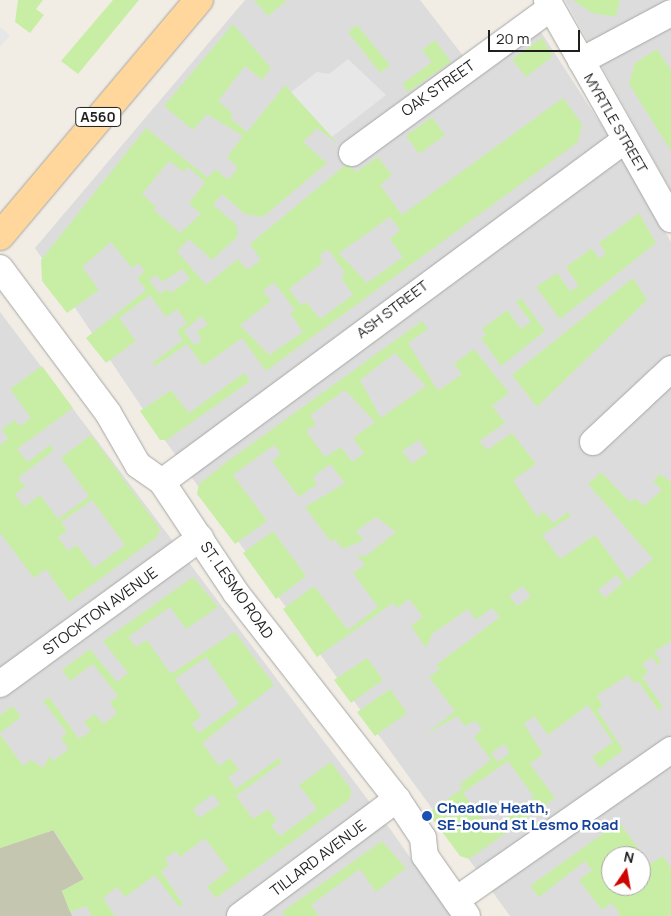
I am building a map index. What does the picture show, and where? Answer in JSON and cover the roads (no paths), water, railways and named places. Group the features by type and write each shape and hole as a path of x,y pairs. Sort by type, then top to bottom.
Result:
{"main road":[{"name":"A560","path":"0,236 199,0"}],"street":[{"name":"MYRTLE STREET","path":"549,4 671,219"},
{"name":"OAK STREET","path":"352,153 549,4"},
{"path":"581,61 671,13"},
{"name":"ASH STREET","path":"162,482 625,140"},
{"name":"ST. LESMO ROAD","path":"0,268 108,413 138,464 162,482 236,594 396,799 423,838 425,856 461,908"},
{"path":"593,442 671,369"},
{"name":"STOCKTON AVENUE","path":"0,684 200,538"},
{"path":"461,908 671,750"},
{"name":"TILLARD AVENUE","path":"240,916 396,799"}],"place":[{"name":"Cheadle Heath, SE-bound St Lesmo Road","path":"427,816"}]}
